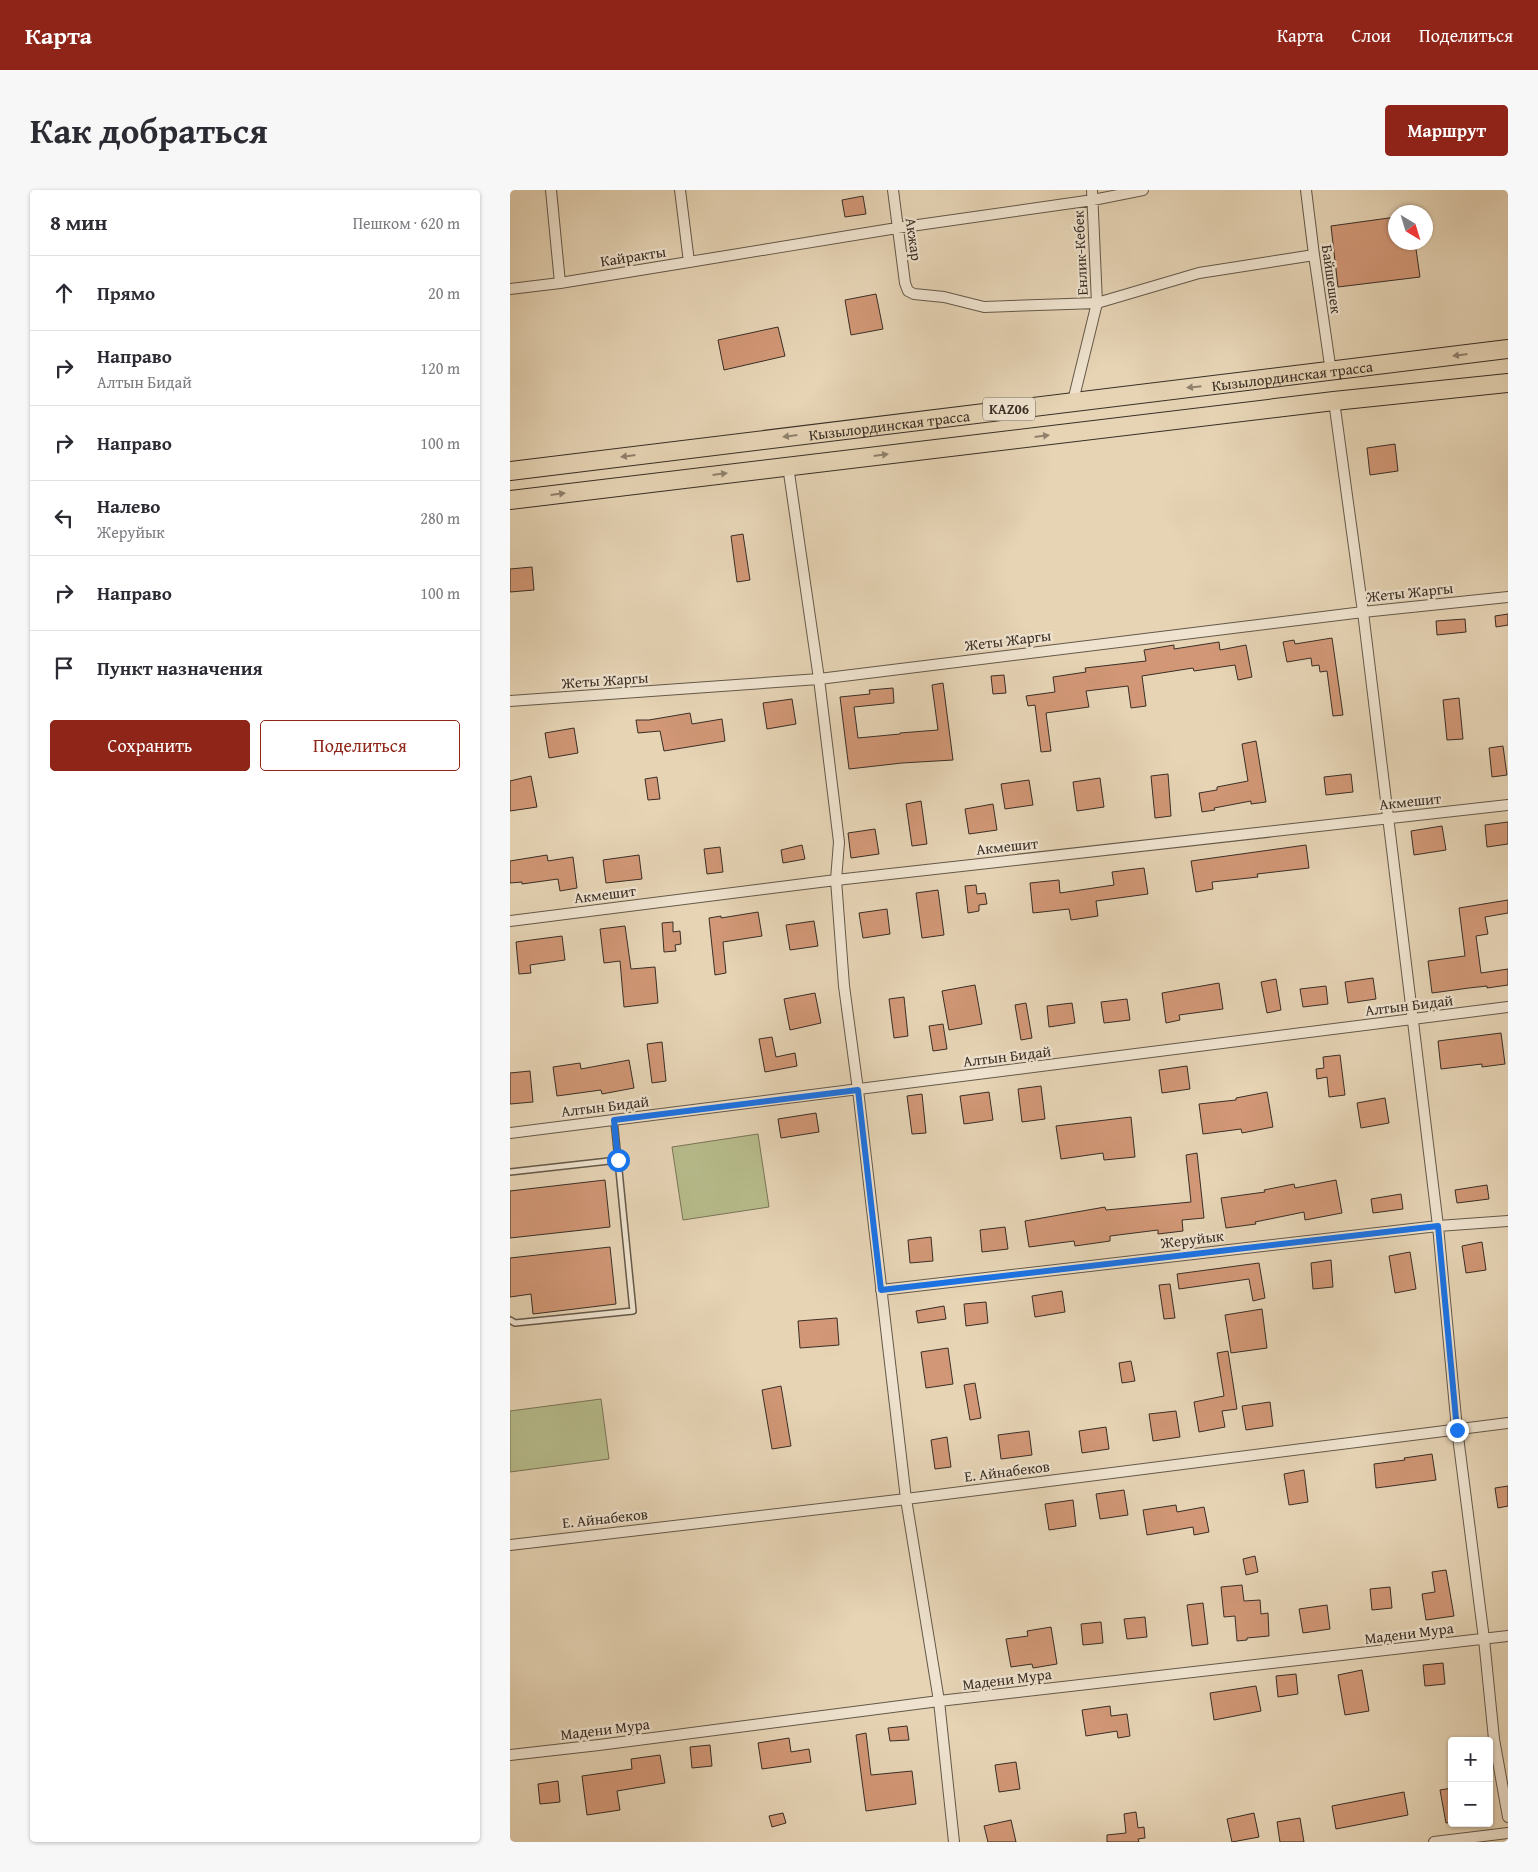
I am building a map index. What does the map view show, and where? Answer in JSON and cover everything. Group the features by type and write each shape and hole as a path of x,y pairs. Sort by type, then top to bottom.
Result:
{"highway":[{"name":"Кызылординская трасса","path":"510,471 1508,349"},
{"path":"1331,372 1334,401"},
{"name":"Кызылординская трасса","path":"510,500 1334,401 1506,384"}],"street":[{"path":"552,190 560,283"},
{"name":"Кайракты","path":"510,289 560,283 689,262 680,190"},
{"name":"Акжар","path":"893,190 896,228 905,284 908,291 914,294 944,297 984,307 1097,303"},
{"path":"689,262 1092,195 1142,190"},
{"name":"Байшешек","path":"1306,190 1331,372"},
{"name":"Енлик-Кебек","path":"1073,401 1097,303 1092,195"},
{"path":"1097,303 1199,273 1314,256"},
{"path":"1334,401 1438,1226 1457,1430 1484,1639 1494,1739 1508,1817"},
{"path":"788,466 819,679 839,842 836,880 844,986 906,1499 939,1702 954,1842"},
{"name":"Жеты Жаргы","path":"510,701 819,679 1362,612 1508,598"},
{"name":"Акмешит","path":"510,921 836,880 1508,805"},
{"name":"Алтын Бидай","path":"510,1133 1508,1007"},
{"name":"Жеруйык","path":"881,1290 1438,1226 1508,1221"},
{"name":"Е. Айнабеков","path":"510,1545 906,1499 1508,1423"},
{"name":"Мадени Мура","path":"510,1755 939,1702 1508,1636"},
{"path":"1434,1842 1508,1833"}],"lane":[{"path":"510,1320 515,1323 633,1311 614,1120"},
{"path":"510,1172 618,1160"}],"green space":[{"path":"758,1134 769,1207 683,1220 672,1147"},
{"path":"601,1399 609,1459 510,1472 510,1411"}],"building":[{"path":"863,196 866,214 845,217 842,200"},
{"path":"1388,218 1388,250 1416,250 1420,277 1338,287 1331,226"},
{"path":"876,294 883,329 851,335 845,300"},
{"path":"778,327 785,356 724,370 718,340"},
{"path":"1395,444 1398,471 1370,475 1367,448"},
{"path":"743,534 750,580 737,582 731,536"},
{"path":"532,567 534,590 510,592 510,569"},
{"path":"1508,614 1508,625 1496,627 1495,616"},
{"path":"1465,619 1466,632 1437,635 1436,621"},
{"path":"1332,638 1343,715 1333,716 1327,671 1320,672 1319,665 1312,666 1311,658 1287,662 1283,642 1294,640 1295,644"},
{"path":"1219,642 1220,650 1246,645 1252,677 1238,680 1235,665 1194,671 1193,668 1142,676 1146,706 1131,708 1128,686 1086,691 1089,707 1046,713 1051,751 1041,752 1035,705 1028,706 1026,696 1055,692 1053,677 1086,672 1085,668 1146,661 1144,650 1174,645 1174,649"},
{"path":"1004,675 1006,693 993,694 991,676"},
{"path":"943,683 953,760 849,769 840,697 870,694 869,690 893,688 894,703 854,707 858,738 938,730 932,685"},
{"path":"1459,698 1463,739 1447,740 1443,700"},
{"path":"792,699 796,724 767,729 763,703"},
{"path":"690,713 692,724 722,719 725,741 664,751 660,731 638,733 636,720 649,720"},
{"path":"574,728 578,753 549,758 545,733"},
{"path":"1256,741 1266,802 1251,804 1251,801 1202,812 1199,793 1217,790 1217,787 1248,781 1242,744"},
{"path":"1503,746 1507,775 1492,777 1489,748"},
{"path":"1168,774 1171,816 1155,818 1151,776"},
{"path":"1351,774 1353,792 1326,795 1324,777"},
{"path":"531,776 537,807 510,811 510,781"},
{"path":"657,777 660,799 648,800 645,779"},
{"path":"1100,778 1104,807 1077,811 1073,782"},
{"path":"1029,780 1033,805 1005,809 1001,784"},
{"path":"921,801 927,844 912,846 906,804"},
{"path":"993,804 997,830 969,834 965,809"},
{"path":"1508,822 1508,844 1487,847 1485,825"},
{"path":"1442,826 1446,850 1414,855 1411,831"},
{"path":"875,829 879,854 851,858 848,833"},
{"path":"802,845 805,859 783,863 781,850"},
{"path":"1306,845 1309,868 1257,874 1258,877 1212,882 1213,889 1196,892 1191,861"},
{"path":"720,847 723,872 707,874 704,849"},
{"path":"547,855 548,861 573,857 577,888 560,891 558,879 522,884 522,882 510,883 510,861"},
{"path":"639,855 642,879 606,883 603,860"},
{"path":"1144,868 1148,894 1096,901 1098,916 1071,920 1069,909 1033,913 1030,883 1059,880 1060,893 1114,885 1112,872"},
{"path":"976,885 977,894 985,893 987,904 979,905 979,911 968,913 965,886"},
{"path":"938,890 944,935 922,938 916,893"},
{"path":"1508,900 1508,913 1485,917 1488,934 1476,936 1481,973 1508,969 1508,985 1432,993 1428,961 1465,956 1459,908"},
{"path":"887,909 890,934 863,938 859,913"},
{"path":"758,912 762,936 723,942 726,973 715,975 709,918"},
{"path":"814,921 818,946 790,950 786,925"},
{"path":"673,922 673,932 680,931 681,944 675,945 676,951 664,952 662,923"},
{"path":"625,926 631,969 655,967 658,1003 624,1007 620,961 604,963 600,929"},
{"path":"562,936 565,960 530,965 531,973 519,974 516,942"},
{"path":"1373,978 1376,999 1348,1003 1345,982"},
{"path":"1276,979 1281,1010 1267,1013 1261,982"},
{"path":"1219,983 1223,1009 1179,1015 1180,1020 1166,1023 1162,993"},
{"path":"975,985 982,1024 949,1030 942,991"},
{"path":"1326,986 1328,1004 1303,1007 1300,989"},
{"path":"815,993 821,1023 790,1030 784,999"},
{"path":"904,997 908,1036 894,1038 889,999"},
{"path":"1127,999 1130,1020 1104,1023 1101,1002"},
{"path":"1026,1003 1032,1038 1021,1040 1015,1005"},
{"path":"1072,1003 1075,1023 1049,1027 1047,1006"},
{"path":"943,1024 947,1049 933,1051 929,1026"},
{"path":"1501,1033 1505,1064 1482,1067 1482,1064 1441,1069 1438,1041"},
{"path":"772,1037 776,1057 795,1053 797,1066 765,1072 759,1039"},
{"path":"662,1042 666,1081 652,1083 647,1044"},
{"path":"1340,1055 1345,1095 1329,1097 1327,1077 1317,1079 1316,1069 1324,1068 1323,1057"},
{"path":"629,1060 634,1088 602,1094 601,1090 557,1096 553,1067 580,1063 581,1069"},
{"path":"1187,1066 1190,1089 1162,1093 1159,1070"},
{"path":"530,1071 533,1102 510,1104 510,1073"},
{"path":"1041,1086 1045,1119 1022,1122 1018,1089"},
{"path":"989,1092 993,1120 964,1124 960,1096"},
{"path":"1267,1092 1273,1127 1242,1133 1241,1129 1203,1134 1199,1104 1236,1100 1236,1098"},
{"path":"922,1094 926,1133 912,1134 907,1096"},
{"path":"1385,1098 1389,1123 1361,1128 1357,1103"},
{"path":"816,1113 819,1132 781,1138 778,1119"},
{"path":"1131,1117 1135,1157 1104,1160 1103,1153 1061,1159 1056,1126"},
{"path":"1197,1153 1204,1218 1182,1220 1183,1231 1158,1234 1158,1230 1110,1236 1110,1241 1075,1246 1074,1241 1029,1247 1025,1221 1105,1207 1106,1210 1191,1202 1186,1155"},
{"path":"605,1180 610,1227 510,1238 510,1191"},
{"path":"1336,1180 1342,1213 1305,1220 1304,1212 1255,1222 1256,1224 1226,1228 1221,1198 1265,1192 1264,1190 1294,1184 1295,1188"},
{"path":"1487,1185 1489,1199 1457,1203 1455,1190"},
{"path":"1401,1194 1403,1209 1373,1213 1371,1199"},
{"path":"1005,1227 1008,1249 982,1252 980,1230"},
{"path":"931,1237 933,1261 910,1263 908,1240"},
{"path":"1482,1242 1486,1270 1466,1273 1462,1246"},
{"path":"610,1247 616,1304 533,1314 531,1294 510,1297 510,1258"},
{"path":"1410,1252 1416,1289 1395,1293 1389,1256"},
{"path":"1331,1260 1333,1287 1313,1289 1311,1263"},
{"path":"1259,1263 1265,1298 1253,1301 1249,1279 1179,1289 1177,1274"},
{"path":"1170,1284 1175,1318 1164,1319 1159,1285"},
{"path":"1062,1291 1065,1312 1035,1317 1032,1296"},
{"path":"986,1302 988,1323 966,1326 964,1304"},
{"path":"944,1306 946,1319 918,1323 916,1311"},
{"path":"1262,1309 1267,1348 1231,1353 1225,1315"},
{"path":"837,1318 839,1345 800,1348 798,1321"},
{"path":"948,1348 953,1384 926,1388 921,1352"},
{"path":"1228,1351 1237,1409 1222,1411 1225,1427 1199,1432 1194,1402 1224,1396 1217,1353"},
{"path":"1131,1361 1135,1381 1122,1383 1119,1363"},
{"path":"975,1383 981,1418 970,1420 964,1385"},
{"path":"781,1386 791,1446 772,1449 762,1390"},
{"path":"1270,1402 1273,1426 1246,1430 1242,1406"},
{"path":"1176,1411 1180,1437 1153,1441 1149,1414"},
{"path":"1106,1427 1109,1449 1082,1453 1079,1431"},
{"path":"1029,1431 1032,1455 1001,1459 998,1435"},
{"path":"947,1437 951,1467 935,1469 931,1440"},
{"path":"1432,1454 1436,1480 1376,1488 1374,1464"},
{"path":"1304,1470 1308,1502 1289,1505 1284,1474"},
{"path":"1508,1486 1508,1506 1498,1508 1495,1488"},
{"path":"1124,1490 1128,1515 1100,1519 1096,1494"},
{"path":"1073,1500 1076,1526 1049,1530 1045,1504"},
{"path":"1176,1505 1177,1512 1204,1507 1209,1532 1194,1535 1193,1527 1147,1535 1143,1510"},
{"path":"1255,1556 1258,1572 1246,1575 1243,1559"},
{"path":"1446,1570 1454,1616 1426,1620 1422,1594 1435,1592 1432,1572"},
{"path":"1242,1585 1244,1601 1260,1600 1261,1614 1268,1613 1269,1636 1237,1641 1235,1616 1224,1617 1221,1587"},
{"path":"1390,1587 1392,1608 1372,1610 1370,1589"},
{"path":"1203,1603 1208,1644 1192,1646 1187,1605"},
{"path":"1327,1605 1330,1629 1303,1633 1299,1609"},
{"path":"1145,1617 1147,1637 1127,1639 1124,1619"},
{"path":"1101,1622 1103,1643 1083,1645 1081,1624"},
{"path":"1051,1627 1057,1664 1033,1668 1032,1664 1011,1667 1006,1639 1028,1636 1027,1631"},
{"path":"1443,1663 1445,1684 1425,1686 1423,1665"},
{"path":"1362,1670 1369,1711 1345,1715 1338,1675"},
{"path":"1296,1674 1298,1694 1278,1697 1276,1676"},
{"path":"1256,1686 1261,1711 1214,1720 1210,1693"},
{"path":"1110,1706 1111,1716 1127,1714 1130,1736 1118,1738 1117,1731 1086,1736 1082,1710"},
{"path":"907,1726 909,1740 890,1741 888,1728"},
{"path":"866,1733 871,1775 912,1771 916,1804 866,1811 856,1735"},
{"path":"789,1738 791,1752 809,1749 811,1762 762,1769 758,1743"},
{"path":"710,1745 712,1766 692,1768 690,1747"},
{"path":"660,1755 665,1783 617,1791 620,1810 587,1815 582,1776 632,1769 631,1759"},
{"path":"1016,1762 1020,1789 999,1792 995,1765"},
{"path":"558,1781 560,1802 540,1804 538,1784"},
{"path":"1448,1789 1448,1823 1446,1823 1440,1790"},
{"path":"1404,1792 1408,1815 1336,1829 1332,1806"},
{"path":"1136,1812 1138,1828 1144,1827 1145,1838 1138,1839 1139,1842 1107,1842 1107,1835 1126,1833 1124,1814"},
{"path":"783,1813 786,1823 772,1827 769,1816"},
{"path":"1254,1813 1259,1837 1232,1842 1227,1819"},
{"path":"1300,1818 1304,1842 1280,1842 1277,1822"},
{"path":"1011,1820 1016,1842 988,1842 984,1826"}],"route":[{"path":"618,1160 614,1120 858,1090 881,1290 1438,1226 1457,1430"}]}
